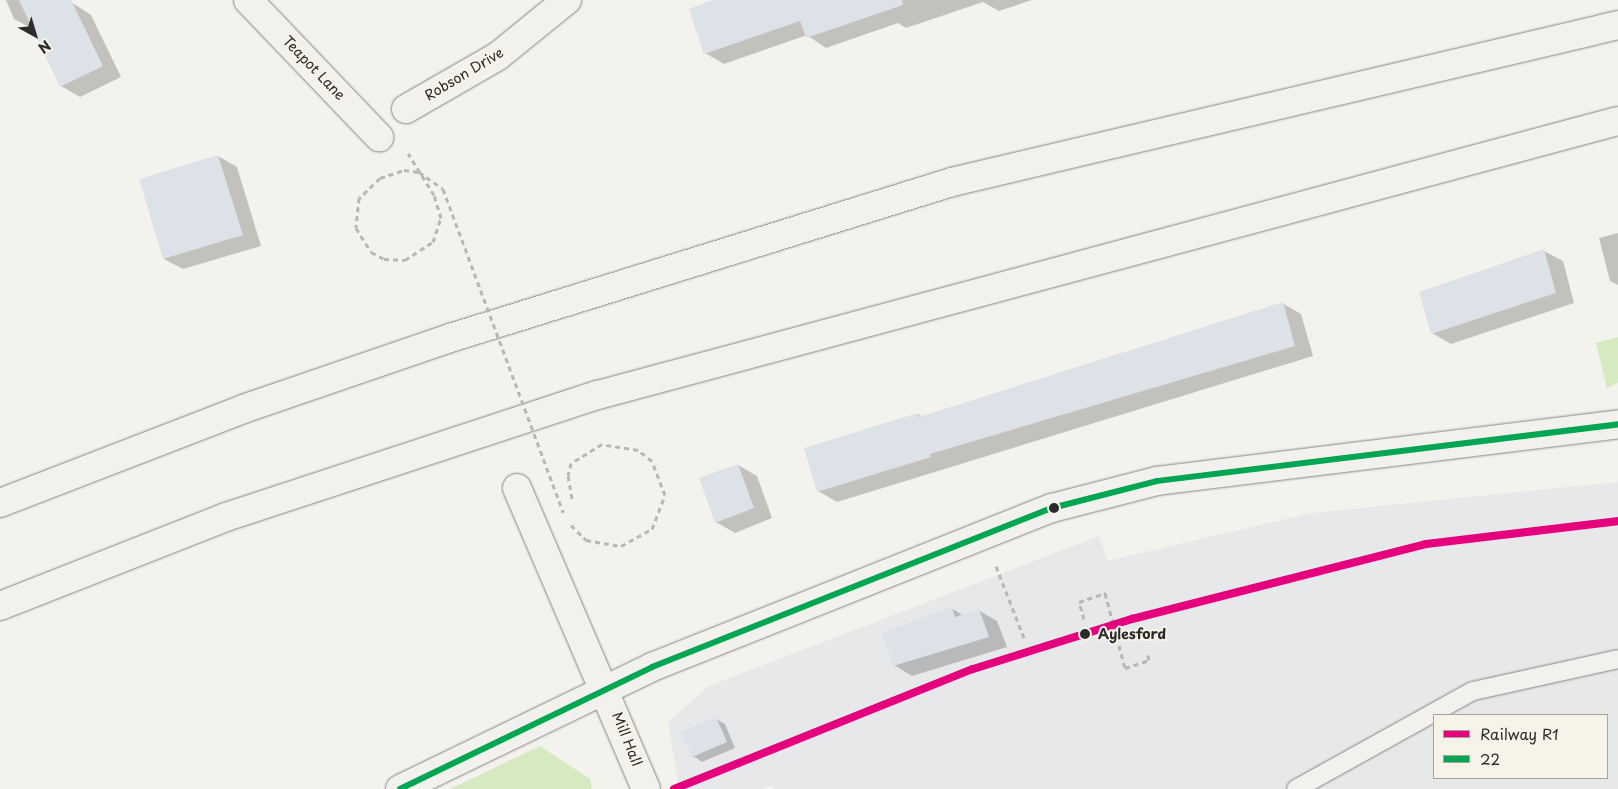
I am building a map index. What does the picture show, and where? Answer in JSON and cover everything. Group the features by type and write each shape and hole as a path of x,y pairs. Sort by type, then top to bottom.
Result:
{"main road":[{"name":"Teapot Lane","path":"248,0 379,137"},
{"name":"Robson Drive","path":"406,109 498,56 567,0"},
{"path":"0,503 243,410 450,338 952,182 1618,25"},
{"path":"0,606 226,517 598,395 1618,121"},
{"path":"400,789 607,690 884,572 1090,498 1156,481 1618,424"},
{"name":"Mill Hall","path":"517,488 607,690 646,789"}],"lane":[{"path":"1296,789 1473,692 1618,659"}],"path":[{"path":"406,109 404,138 410,160 434,195 441,218 433,242 405,260 384,259 371,252 356,228 355,212 368,186 404,170 419,172 443,189 572,528 594,543 621,546 652,529 664,495 652,461 638,450 602,444 572,463 568,476 572,499"},
{"path":"994,561 1024,638"},
{"path":"1084,619 1079,602 1105,593 1125,668 1149,660 1147,652"}],"shaded area":[{"path":"1618,482 1618,789 774,789 772,785 761,789 679,789 668,722 709,686 1099,536 1107,561 1312,513"}],"green space":[{"path":"1618,337 1618,383 1607,388 1596,343"},
{"path":"540,746 590,779 592,789 450,789"}],"building":[{"path":"19,0 71,0 103,66 60,87"},
{"path":"713,0 902,0 903,5 806,38 800,21 704,54 689,9"},
{"path":"218,155 243,235 163,259 139,179"},
{"path":"1544,249 1556,293 1431,334 1419,292"},
{"path":"1283,302 1295,346 930,454 931,457 817,492 804,448 918,413 919,417"},
{"path":"738,464 754,508 715,523 699,478"},
{"path":"952,607 955,617 979,609 989,637 893,666 882,633"},
{"path":"716,717 727,742 692,757 681,732"}],"rail line":[{"name":"R1","path":"674,789 973,669 1132,619 1426,544 1618,521"}],"transit line":[{"name":"22","path":"400,789 652,667 1052,508 1157,481 1618,424"}],"place":[{"name":"Aylesford","path":"1085,634"}]}
